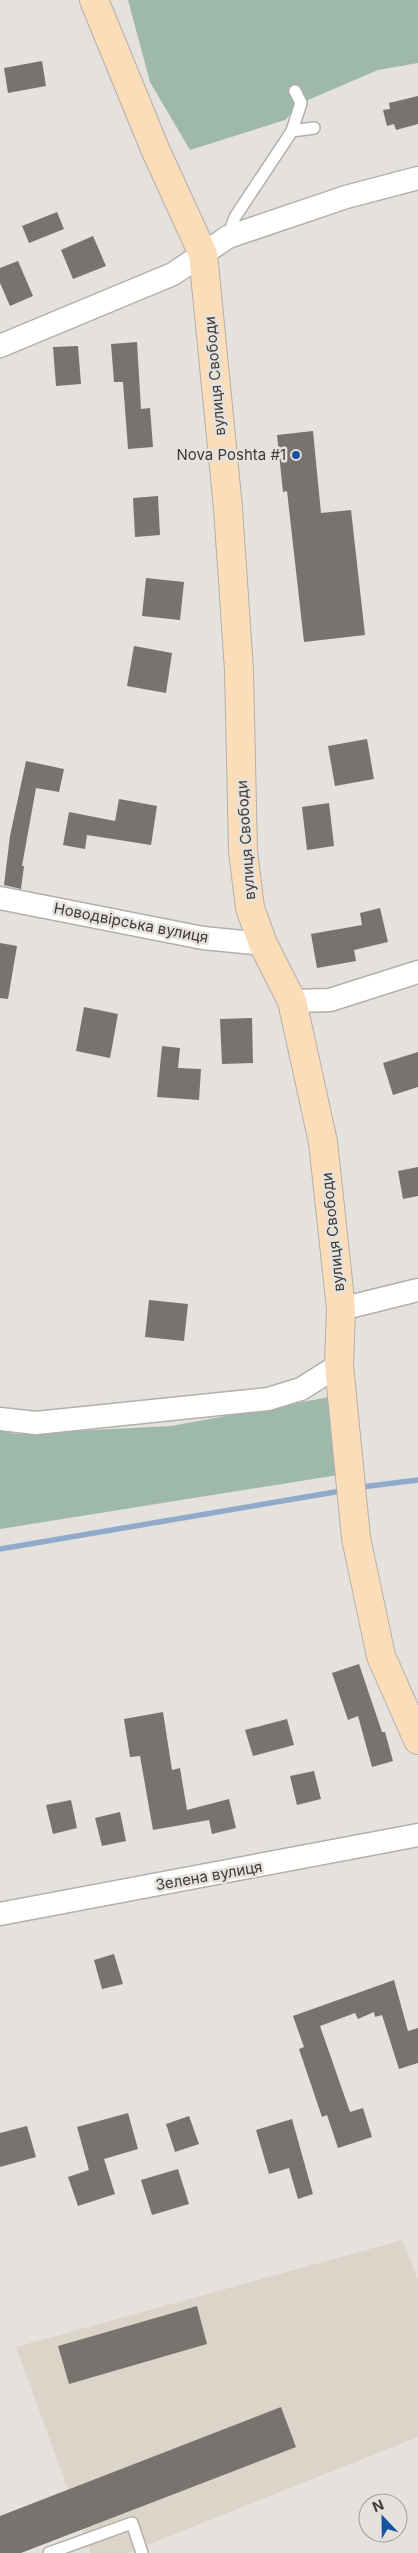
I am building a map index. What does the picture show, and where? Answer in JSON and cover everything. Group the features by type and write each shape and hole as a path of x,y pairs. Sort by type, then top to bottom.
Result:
{"main road":[{"name":"вулиця Свободи","path":"94,0 156,149 203,254 232,565 239,670 243,850 250,908 263,944 292,1001 323,1142 341,1309 339,1365 360,1556 381,1656 418,1740"}],"street":[{"path":"0,346 173,274 228,238 346,197 418,178"},
{"name":"Новодвірська вулиця","path":"0,898 203,938 263,944"},
{"path":"292,1001 330,1000 418,972"},
{"path":"341,1309 418,1290"},
{"path":"0,1419 36,1423 268,1399 301,1389 339,1365"},
{"name":"Зелена вулиця","path":"0,1914 418,1835"}],"lane":[{"path":"228,238 235,217 292,131 301,103 295,91"},
{"path":"292,131 314,128"},
{"path":"49,2553 132,2523 142,2553"}],"shaded area":[{"path":"402,2240 418,2279 418,2437 127,2553 91,2553 16,2347"}],"green space":[{"path":"128,0 418,0 418,63 378,70 301,103 285,120 190,150 150,82"},
{"path":"335,1396 338,1475 0,1529 0,1428 15,1434 171,1426"}],"building":[{"path":"42,61 46,86 8,93 4,68"},
{"path":"418,96 418,124 396,130 394,124 387,126 383,110 390,109 389,103"},
{"path":"57,212 64,229 29,243 22,226"},
{"path":"93,236 106,266 73,279 61,250"},
{"path":"18,261 33,296 10,306 0,283 0,268"},
{"path":"137,342 141,409 150,408 153,447 128,449 123,382 114,382 111,344"},
{"path":"78,346 81,384 56,386 53,347"},
{"path":"313,431 321,513 351,510 365,635 304,642 287,491 283,492 277,435"},
{"path":"158,496 160,535 135,537 133,498"},
{"path":"146,578 184,582 180,620 142,616"},
{"path":"134,646 172,653 166,693 127,686"},
{"path":"367,739 374,779 335,786 328,746"},
{"path":"26,761 64,769 59,792 36,788 22,866 24,866 21,889 4,885 10,836"},
{"path":"119,799 157,806 151,845 87,835 85,849 63,845 69,812 115,821"},
{"path":"329,803 334,846 307,850 302,807"},
{"path":"380,908 388,942 354,950 356,961 317,968 311,934 362,925 360,913"},
{"path":"0,943 17,946 8,999 0,998"},
{"path":"84,1007 118,1014 110,1058 76,1051"},
{"path":"252,1018 253,1063 222,1064 220,1019"},
{"path":"162,1046 180,1048 178,1068 201,1069 199,1100 157,1097"},
{"path":"418,1052 418,1087 393,1095 383,1063"},
{"path":"418,1167 418,1196 403,1199 398,1171"},
{"path":"149,1300 188,1304 184,1341 145,1337"},
{"path":"359,1664 382,1732 385,1732 393,1761 372,1767 358,1716 348,1720 332,1673"},
{"path":"163,1712 172,1770 180,1768 187,1810 229,1799 236,1828 212,1834 209,1820 153,1830 140,1756 130,1757 124,1719"},
{"path":"287,1719 294,1745 253,1756 245,1730"},
{"path":"314,1771 321,1799 297,1805 290,1776"},
{"path":"71,1800 77,1828 53,1834 46,1805"},
{"path":"120,1812 126,1841 102,1846 95,1818"},
{"path":"114,1954 123,1984 102,1989 94,1960"},
{"path":"394,1980 408,2031 418,2028 418,2063 399,2069 382,2015 375,2017 374,2012 358,2019 355,2013 320,2026 350,2112 363,2108 372,2137 338,2148 327,2115 322,2117 299,2049 304,2047 293,2016"},
{"path":"128,2113 138,2149 104,2159 115,2194 78,2206 68,2177 89,2170 77,2127"},
{"path":"189,2116 199,2144 175,2152 166,2124"},
{"path":"292,2119 313,2194 298,2199 289,2168 269,2174 256,2130"},
{"path":"27,2126 36,2157 0,2167 0,2133"},
{"path":"178,2169 189,2204 152,2215 141,2180"},
{"path":"197,2306 207,2344 69,2384 58,2346"},
{"path":"281,2407 296,2447 21,2553 0,2553 0,2516"}],"waterway":[{"path":"362,1487 418,1480"},
{"path":"0,1549 341,1491"}],"place":[{"name":"Nova Poshta #1","path":"296,455"}]}
